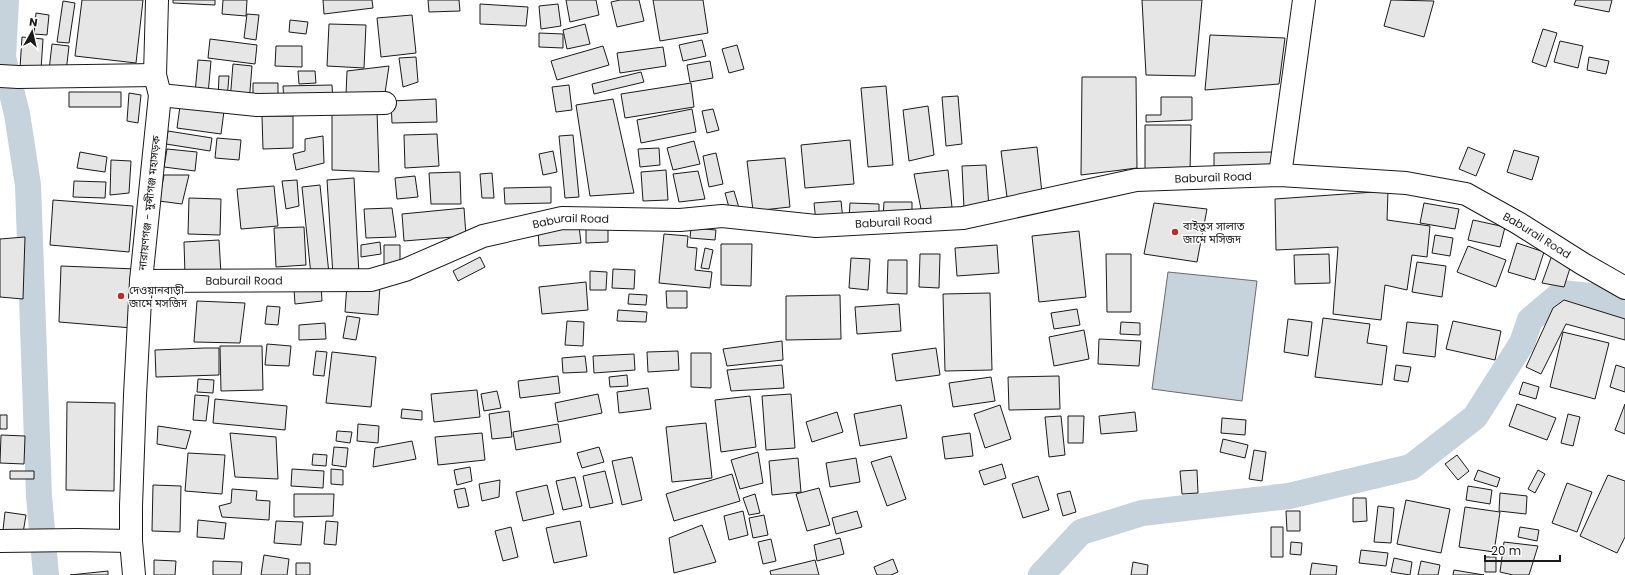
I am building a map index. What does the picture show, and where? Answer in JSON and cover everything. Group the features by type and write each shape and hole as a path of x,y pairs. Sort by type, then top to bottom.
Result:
{"street":[{"name":"নারায়ণগঞ্জ - মুন্সীগঞ্জ মহাসড়ক","path":"134,575 131,468 141,281 158,85 157,0"},
{"path":"1280,175 1304,0"},
{"path":"9,76 158,85 257,106 385,103"},
{"name":"Baburail Road","path":"141,281 371,280 405,270 483,236 562,218 680,220 722,216 816,226 963,218 1136,180 1280,175 1406,183 1466,194 1518,223 1583,264 1625,288"},
{"path":"0,541 132,541"}],"shaded area":[{"path":"1168,272 1257,281 1242,401 1152,389"}],"building":[{"path":"82,0 143,0 136,63 75,56"},
{"path":"173,0 215,0 215,5 173,3"},
{"path":"223,0 247,0 246,16 222,14"},
{"path":"323,0 372,0 373,8 324,14"},
{"path":"428,0 459,0 460,11 429,12"},
{"path":"566,0 596,0 599,15 570,22"},
{"path":"620,0 639,0 644,21 617,27 611,2"},
{"path":"653,0 703,0 708,33 660,41"},
{"path":"1142,0 1202,0 1195,76 1146,75"},
{"path":"1391,0 1434,1 1424,37 1384,26"},
{"path":"1576,0 1612,0 1609,12 1574,5"},
{"path":"63,1 75,3 69,43 57,42"},
{"path":"480,4 528,7 526,26 480,24"},
{"path":"558,4 561,26 541,29 539,6"},
{"path":"36,13 49,15 47,35 34,34"},
{"path":"247,14 259,15 256,40 244,38"},
{"path":"412,15 416,53 381,57 377,18"},
{"path":"290,20 308,22 306,34 289,32"},
{"path":"329,24 366,25 364,68 327,66"},
{"path":"585,24 590,44 567,49 563,30"},
{"path":"1543,29 1557,33 1546,67 1532,62"},
{"path":"539,33 563,34 563,48 539,47"},
{"path":"1210,35 1285,38 1279,84 1205,90"},
{"path":"22,37 43,39 41,70 20,68"},
{"path":"210,39 257,45 255,64 208,58"},
{"path":"702,40 706,56 683,61 679,45"},
{"path":"1560,41 1583,46 1578,68 1554,62"},
{"path":"52,44 69,46 66,72 49,70"},
{"path":"737,45 744,69 729,73 722,49"},
{"path":"276,46 302,46 302,67 275,66"},
{"path":"603,46 609,65 557,80 551,61"},
{"path":"663,47 666,66 620,73 617,53"},
{"path":"416,57 418,82 403,87 399,58"},
{"path":"1589,57 1609,61 1606,74 1587,70"},
{"path":"198,60 211,61 208,94 195,93"},
{"path":"710,61 713,78 690,82 687,65"},
{"path":"233,64 252,66 249,103 230,101"},
{"path":"389,66 385,93 346,95 347,71"},
{"path":"298,71 315,71 316,83 299,84"},
{"path":"641,72 644,82 594,94 592,84"},
{"path":"219,76 229,76 227,99 218,98"},
{"path":"1082,77 1136,77 1137,168 1081,175"},
{"path":"253,83 278,83 278,99 253,99"},
{"path":"691,83 694,107 625,118 621,94"},
{"path":"332,85 333,102 284,103 283,86"},
{"path":"569,85 572,110 556,112 552,87"},
{"path":"886,86 893,165 868,167 861,88"},
{"path":"69,92 121,92 121,107 69,107"},
{"path":"129,93 141,95 138,123 127,121"},
{"path":"958,96 962,144 946,146 942,97"},
{"path":"1161,97 1192,97 1192,120 1146,122 1146,115 1161,115"},
{"path":"436,99 437,122 392,123 391,101"},
{"path":"613,99 634,193 590,196 576,105"},
{"path":"180,106 224,111 221,134 177,128"},
{"path":"928,106 934,155 909,161 903,110"},
{"path":"692,109 696,132 641,143 637,120"},
{"path":"713,109 719,130 707,133 702,111"},
{"path":"377,111 379,172 332,170 332,112"},
{"path":"262,116 293,116 293,148 263,149"},
{"path":"1145,125 1191,125 1190,171 1145,170"},
{"path":"168,131 212,138 210,151 166,144"},
{"path":"437,134 439,166 405,168 404,135"},
{"path":"573,135 579,197 565,198 559,136"},
{"path":"323,136 324,163 296,170 293,154 305,151 305,139"},
{"path":"217,138 241,140 239,160 215,158"},
{"path":"850,140 854,184 805,188 801,145"},
{"path":"694,141 700,164 673,170 667,148"},
{"path":"1037,147 1042,193 1007,197 1001,151"},
{"path":"1468,147 1485,154 1476,176 1459,169"},
{"path":"659,148 660,165 640,167 638,149"},
{"path":"167,149 197,152 195,171 164,167"},
{"path":"1514,150 1539,157 1532,180 1507,172"},
{"path":"553,151 557,172 543,175 539,154"},
{"path":"80,152 107,157 105,172 77,168"},
{"path":"1274,152 1274,168 1214,169 1214,153"},
{"path":"716,153 723,184 709,187 703,156"},
{"path":"785,158 790,207 753,211 747,161"},
{"path":"111,160 131,161 129,193 110,195"},
{"path":"986,165 989,208 964,209 962,166"},
{"path":"666,170 668,200 643,201 641,172"},
{"path":"948,170 952,207 922,214 914,174"},
{"path":"698,171 705,199 679,202 673,174"},
{"path":"460,172 461,204 431,204 429,173"},
{"path":"492,173 494,198 482,198 480,174"},
{"path":"164,175 189,175 182,204 159,201"},
{"path":"415,176 418,197 397,199 395,178"},
{"path":"354,178 359,275 333,276 327,180"},
{"path":"297,180 299,206 286,209 282,181"},
{"path":"74,181 106,182 105,198 73,197"},
{"path":"320,185 329,274 311,275 302,187"},
{"path":"274,186 278,226 241,229 237,189"},
{"path":"551,187 551,203 505,204 504,188"},
{"path":"734,191 739,208 730,211 725,193"},
{"path":"1388,191 1387,220 1430,226 1427,257 1412,255 1407,290 1385,285 1381,320 1333,314 1338,247 1276,250 1275,199"},
{"path":"189,198 221,199 220,235 188,234"},
{"path":"53,200 133,206 129,252 50,245"},
{"path":"841,201 843,220 816,222 814,203"},
{"path":"884,202 912,202 912,217 883,217"},
{"path":"850,203 879,204 879,219 849,218"},
{"name":"বাইতুস সালাত জামে মসিজদ","path":"1154,203 1207,209 1197,262 1144,254"},
{"path":"1424,203 1459,209 1455,229 1420,223"},
{"path":"392,208 396,237 366,238 364,209"},
{"path":"464,208 466,236 404,241 402,214"},
{"path":"1473,220 1505,227 1500,247 1468,240"},
{"path":"579,226 581,243 539,246 538,230"},
{"path":"586,226 608,226 608,242 586,243"},
{"path":"304,227 306,265 276,267 274,228"},
{"path":"691,228 716,230 715,240 690,238"},
{"path":"1079,231 1086,297 1039,302 1032,236"},
{"path":"664,234 688,236 687,247 697,248 695,270 712,272 710,288 659,283"},
{"path":"1435,235 1453,238 1450,256 1432,253"},
{"path":"25,237 23,299 0,297 0,239"},
{"path":"219,240 221,274 185,275 184,242"},
{"path":"380,242 381,254 361,257 361,245"},
{"path":"1517,243 1544,252 1535,280 1508,272"},
{"path":"721,244 752,244 751,286 721,285"},
{"path":"384,245 400,245 400,264 384,265"},
{"path":"997,245 999,273 957,276 955,248"},
{"path":"1468,246 1506,260 1496,287 1457,272"},
{"path":"705,248 713,250 709,269 701,268"},
{"path":"920,254 940,254 939,288 919,287"},
{"path":"1106,254 1131,254 1131,312 1107,312"},
{"path":"1329,254 1330,283 1295,284 1294,255"},
{"path":"1552,255 1571,265 1564,287 1542,283"},
{"path":"480,257 485,267 458,281 453,271"},
{"path":"851,258 870,259 868,290 849,288"},
{"path":"888,260 907,260 907,294 887,293"},
{"path":"1417,262 1446,266 1442,297 1412,292"},
{"path":"61,266 136,269 132,328 59,322"},
{"path":"613,269 635,270 634,289 612,288"},
{"path":"590,271 607,272 606,290 590,290"},
{"path":"586,282 588,310 542,314 539,287"},
{"path":"347,284 380,286 378,315 345,312"},
{"path":"321,286 322,301 295,304 294,289"},
{"path":"666,291 687,291 687,308 667,308"},
{"path":"990,293 992,370 945,371 943,294"},
{"path":"629,294 647,295 646,305 628,304"},
{"path":"840,295 841,339 786,340 786,296"},
{"path":"1564,300 1625,319 1625,340 1566,324 1541,374 1526,367 1553,308"},
{"path":"197,301 245,303 240,343 194,342"},
{"path":"899,304 901,331 857,334 855,307"},
{"path":"267,306 280,307 278,325 265,324"},
{"path":"1077,309 1080,325 1054,329 1051,313"},
{"path":"618,310 647,312 646,322 617,321"},
{"path":"347,316 360,318 356,340 343,338"},
{"path":"1323,318 1370,324 1367,343 1387,346 1382,385 1315,377"},
{"path":"1288,319 1312,322 1308,356 1284,352"},
{"path":"567,321 584,322 583,346 565,345"},
{"path":"1453,321 1501,331 1495,360 1446,349"},
{"path":"1121,322 1140,323 1140,335 1120,334"},
{"path":"1407,322 1438,325 1435,357 1403,353"},
{"path":"325,323 326,339 299,340 299,325"},
{"path":"1084,330 1089,359 1054,366 1049,337"},
{"path":"1563,332 1609,343 1595,399 1550,387"},
{"path":"1099,339 1141,341 1139,366 1098,364"},
{"path":"782,341 783,360 727,366 723,349"},
{"path":"267,344 291,346 289,366 265,365"},
{"path":"220,346 262,346 263,390 221,391"},
{"path":"219,348 219,375 156,377 155,350"},
{"path":"936,348 940,375 896,381 892,354"},
{"path":"316,351 327,352 324,376 313,375"},
{"path":"678,351 679,370 648,372 647,352"},
{"path":"332,352 376,357 371,407 326,403"},
{"path":"691,353 711,353 711,388 691,387"},
{"path":"634,354 635,370 594,373 593,356"},
{"path":"585,356 587,372 563,373 562,358"},
{"path":"782,365 784,388 731,391 727,370"},
{"path":"1396,365 1411,367 1408,382 1394,380"},
{"path":"1616,365 1625,368 1625,392 1610,387"},
{"path":"627,375 628,386 610,387 609,377"},
{"path":"558,376 560,393 520,398 518,381"},
{"path":"1059,376 1060,409 1009,410 1008,377"},
{"path":"991,377 995,401 953,407 949,383"},
{"path":"198,379 214,380 213,393 197,392"},
{"path":"1523,382 1539,387 1536,399 1519,394"},
{"path":"648,388 651,409 619,413 617,392"},
{"path":"477,390 480,417 434,422 431,394"},
{"path":"497,391 501,408 484,411 481,394"},
{"path":"598,394 602,413 558,422 555,403"},
{"path":"791,394 795,448 766,450 762,396"},
{"path":"195,395 209,396 206,421 193,420"},
{"path":"750,396 756,447 721,452 715,400"},
{"path":"215,399 287,406 285,430 213,423"},
{"path":"67,402 115,403 114,491 66,490"},
{"path":"1517,404 1556,418 1547,440 1509,426"},
{"path":"1625,404 1625,434 1615,430"},
{"path":"901,405 907,438 860,446 854,414"},
{"path":"1000,405 1011,439 985,448 974,414"},
{"path":"402,409 422,411 422,420 401,418"},
{"path":"509,411 512,437 492,439 489,414"},
{"path":"837,412 843,432 812,442 806,422"},
{"path":"1135,412 1137,431 1101,434 1099,416"},
{"path":"1568,414 1580,417 1573,446 1561,443"},
{"path":"0,415 7,415 7,429 0,429"},
{"path":"1061,416 1065,455 1049,457 1045,417"},
{"path":"1068,416 1084,416 1083,443 1068,443"},
{"path":"1222,418 1246,420 1245,435 1221,433"},
{"path":"706,423 712,478 672,482 666,427"},
{"path":"358,424 379,426 378,443 357,441"},
{"path":"558,424 561,442 516,450 513,432"},
{"path":"158,426 191,431 186,449 157,444"},
{"path":"337,431 352,432 350,443 336,441"},
{"path":"230,433 276,437 278,479 235,477"},
{"path":"482,433 485,460 438,465 435,437"},
{"path":"970,433 973,456 945,459 942,437"},
{"path":"1,435 25,436 24,464 0,463"},
{"path":"1223,439 1248,445 1245,458 1220,452"},
{"path":"412,441 416,459 373,467 375,448"},
{"path":"334,447 348,448 346,467 332,465"},
{"path":"599,447 604,462 582,468 577,453"},
{"path":"1254,450 1266,452 1262,481 1249,479"},
{"path":"758,452 763,483 740,489 731,460"},
{"path":"188,453 225,455 222,494 185,491"},
{"path":"313,454 327,455 326,466 312,465"},
{"path":"1457,455 1469,471 1458,480 1445,464"},
{"path":"891,456 906,499 887,506 871,462"},
{"path":"632,457 642,500 622,505 612,461"},
{"path":"798,458 801,492 772,495 769,461"},
{"path":"856,458 860,482 830,487 826,463"},
{"path":"1002,464 1006,478 984,485 979,471"},
{"path":"470,467 472,481 457,485 454,470"},
{"path":"292,469 324,471 323,488 291,486"},
{"path":"331,469 343,470 343,485 331,484"},
{"path":"1197,470 1198,493 1182,494 1180,471"},
{"path":"1478,470 1500,478 1497,487 1474,480"},
{"path":"1538,470 1545,474 1535,493 1528,489"},
{"path":"10,471 34,471 34,479 10,479"},
{"path":"605,471 613,503 590,508 583,476"},
{"path":"732,474 740,501 674,521 666,494"},
{"path":"1608,475 1625,481 1625,537 1617,553 1580,536"},
{"path":"1038,476 1049,510 1023,518 1012,484"},
{"path":"575,477 582,506 563,510 556,481"},
{"path":"500,480 499,497 482,501 479,484"},
{"path":"1567,483 1592,492 1577,532 1552,523"},
{"path":"153,485 181,486 180,532 152,531"},
{"path":"547,485 554,514 523,521 516,492"},
{"path":"1468,486 1492,490 1490,504 1466,500"},
{"path":"465,488 469,506 458,508 454,490"},
{"path":"819,488 830,525 807,531 796,494"},
{"path":"232,489 257,491 256,500 270,501 269,520 222,517 219,506 231,503"},
{"path":"1070,491 1076,512 1063,516 1057,494"},
{"path":"1500,493 1527,496 1526,514 1499,511"},
{"path":"294,494 334,494 333,516 294,517"},
{"path":"755,494 760,513 749,515 743,498"},
{"path":"1353,498 1366,498 1367,521 1353,522"},
{"path":"1406,500 1450,509 1441,553 1397,544"},
{"path":"1378,506 1394,508 1391,543 1374,542"},
{"path":"1465,507 1500,512 1494,552 1459,547"},
{"path":"743,511 748,535 729,540 724,516"},
{"path":"857,511 862,527 836,534 832,518"},
{"path":"1286,511 1300,511 1300,531 1287,531"},
{"path":"5,512 26,515 23,533 3,530"},
{"path":"764,515 768,535 753,538 749,518"},
{"path":"198,520 226,523 224,539 197,537"},
{"path":"276,521 303,522 301,545 274,543"},
{"path":"326,521 338,522 336,545 324,544"},
{"path":"580,521 587,556 554,563 546,528"},
{"path":"702,525 716,562 674,573 669,538"},
{"path":"511,527 518,557 503,561 495,531"},
{"path":"1271,527 1283,527 1283,557 1271,557"},
{"path":"1520,527 1539,530 1537,541 1518,537"},
{"path":"840,538 844,554 817,561 814,545"},
{"path":"771,539 776,561 763,564 758,542"},
{"path":"1291,542 1302,543 1301,555 1290,554"},
{"path":"1504,542 1538,546 1529,575 1513,575 1500,572"},
{"path":"1361,550 1388,553 1386,566 1359,563"},
{"path":"264,555 289,559 287,575 261,575"},
{"path":"1485,557 1496,557 1496,572 1485,572"},
{"path":"1394,558 1412,562 1410,575 1391,572"},
{"path":"893,559 898,572 891,575 877,575 874,567"},
{"path":"154,560 176,561 175,575 154,575"},
{"path":"815,560 819,575 771,575 770,571"},
{"path":"213,561 242,562 241,575 213,575"},
{"path":"1421,561 1440,565 1438,575 1418,575"},
{"path":"1133,562 1148,565 1147,575 1131,575"},
{"path":"296,563 310,563 310,575 296,575"},
{"path":"1312,563 1337,566 1336,575 1310,575"},
{"path":"1454,570 1484,575 1453,575"},
{"path":"108,571 108,575 70,575"}],"waterway":[{"path":"6,0 3,57 17,114 28,185 39,496 46,575"},
{"path":"1041,575 1081,532 1142,513 1289,496 1411,467 1475,417 1522,343 1530,320 1562,293 1599,297 1625,309"}],"place":[{"name":"বাইতুস সালাত জামে মসিজদ","path":"1175,232"},
{"name":"দেওয়ানবাড়ী জামে মসজিদ","path":"121,296"}]}
